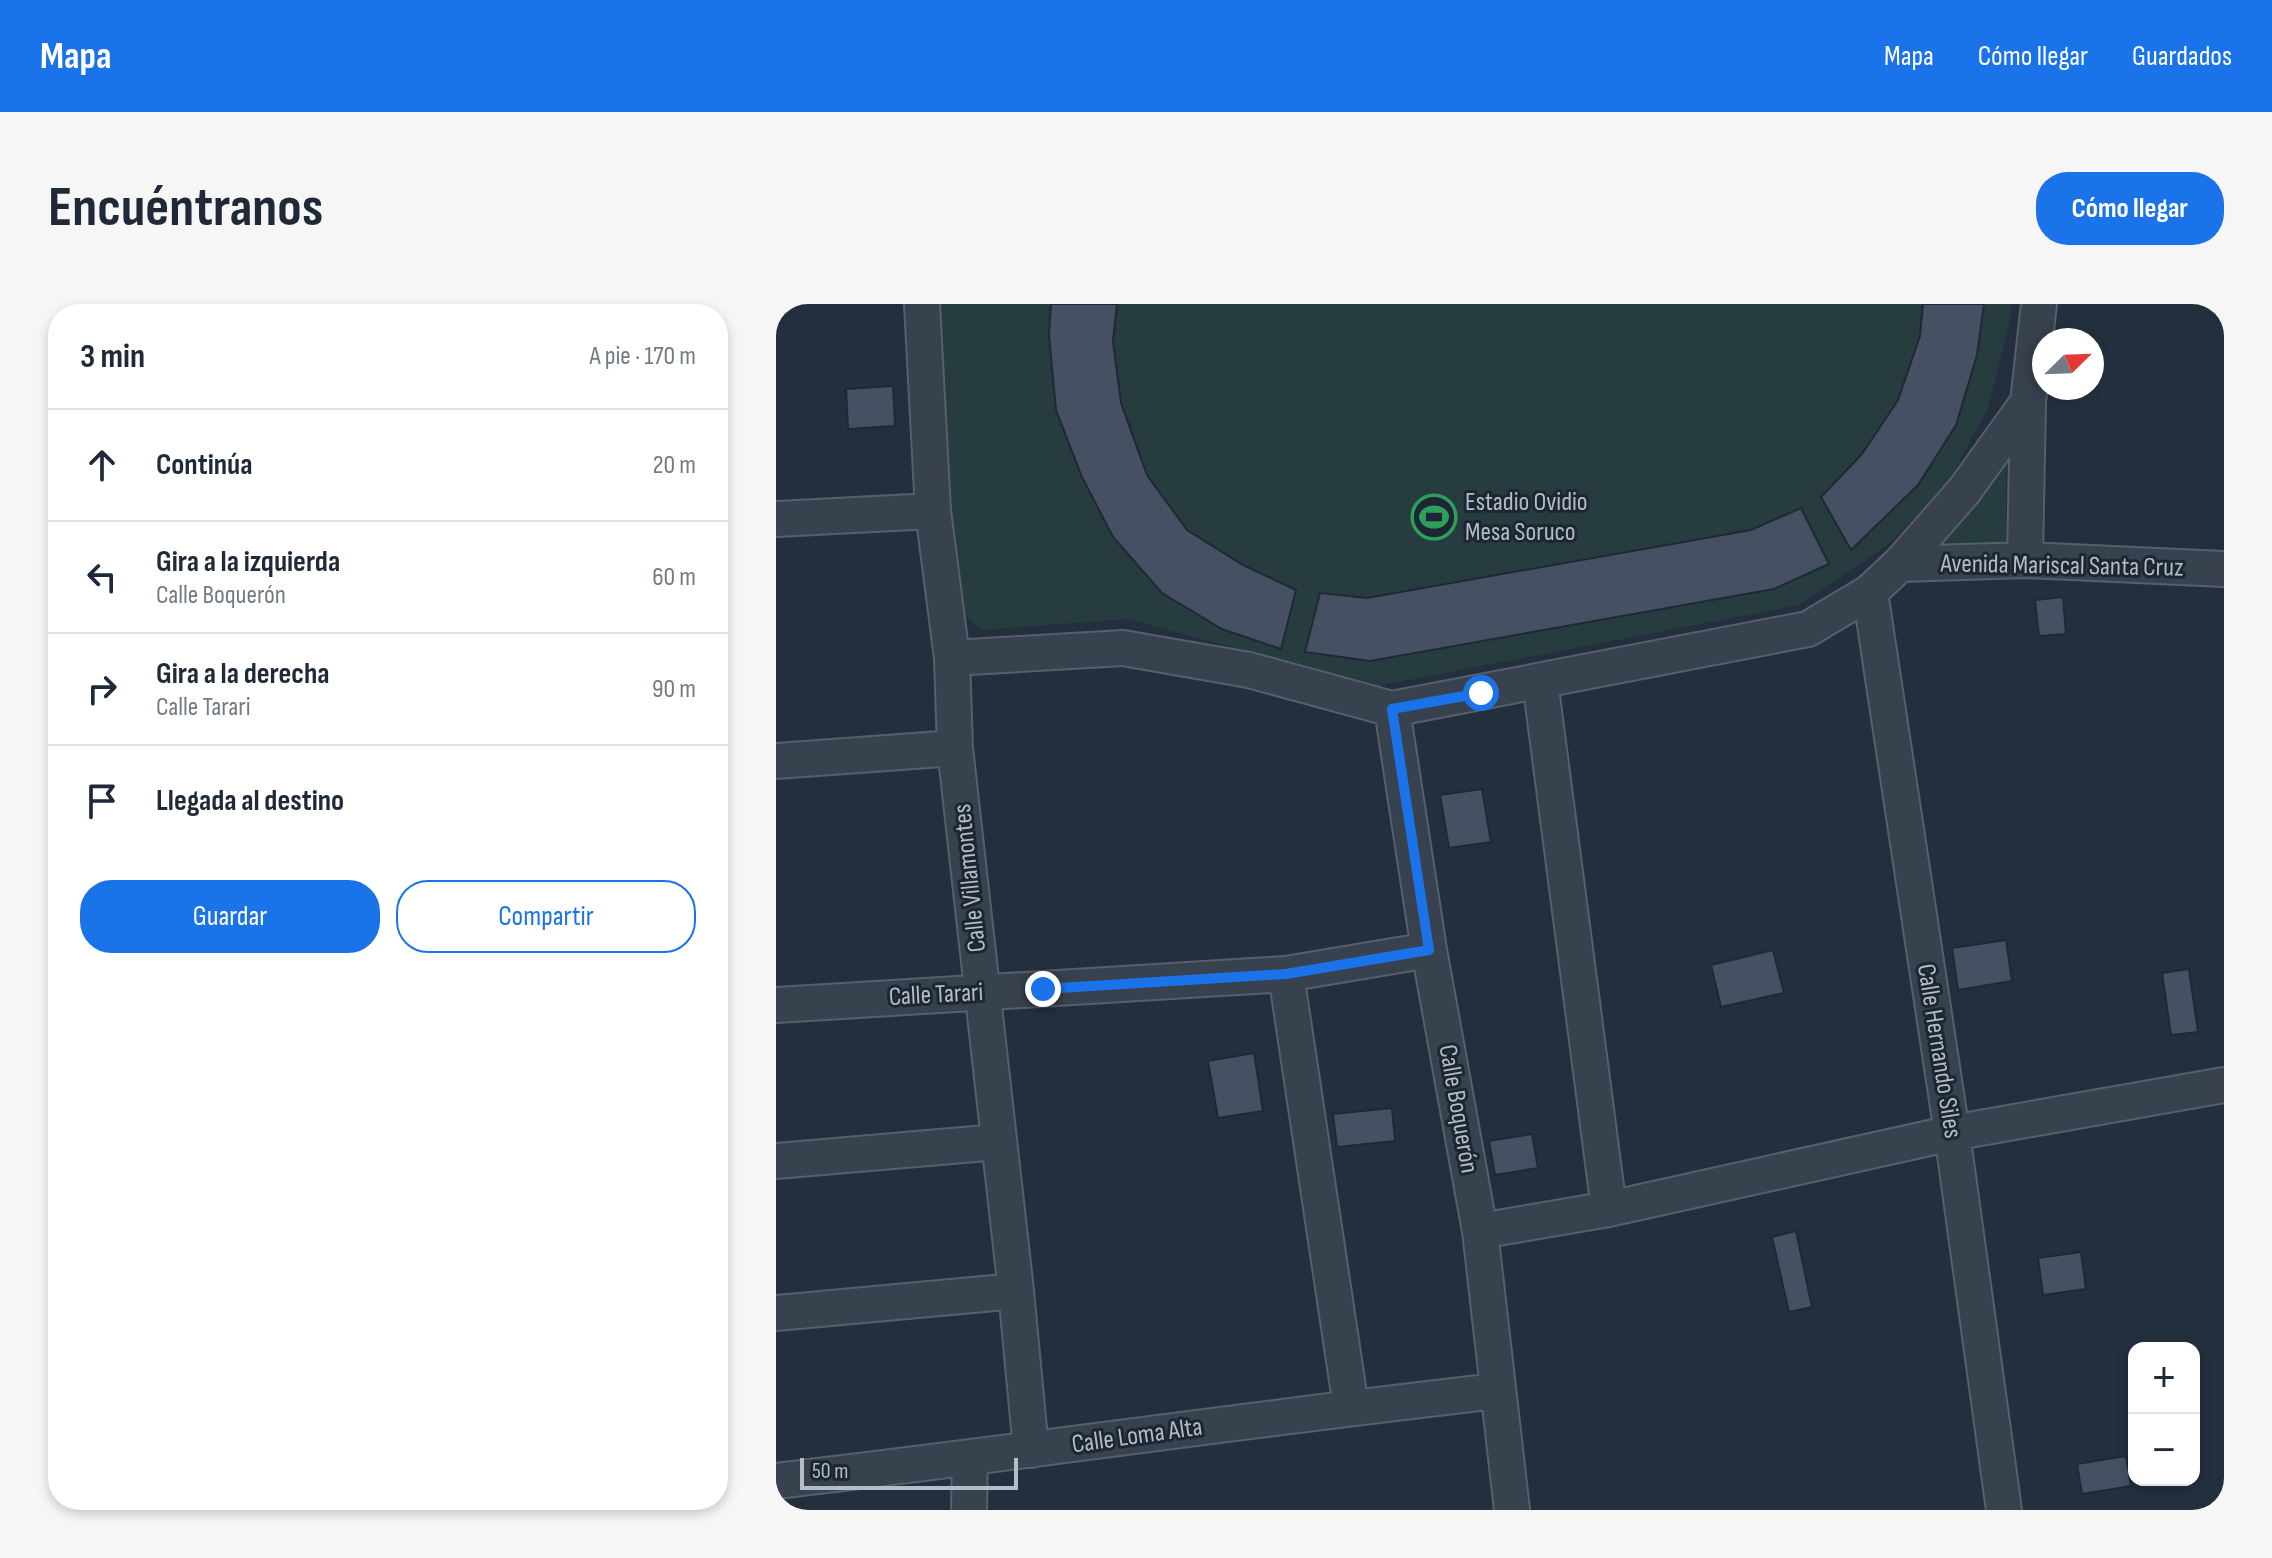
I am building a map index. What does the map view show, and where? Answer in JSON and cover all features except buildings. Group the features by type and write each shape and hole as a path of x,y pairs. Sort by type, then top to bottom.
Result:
{"street":[{"name":"Calle Villamontes","path":"922,304 933,511 952,658 955,748 1031,1450"},
{"path":"2025,560 2028,402 2039,304"},
{"path":"952,658 1123,648 1249,670 1392,709 1808,629 1870,592 1900,564 1964,491 2028,402"},
{"path":"776,519 933,511"},
{"name":"Avenida Mariscal Santa Cruz","path":"1900,564 2025,560 2224,569"},
{"name":"Calle Hernando Siles","path":"1870,592 1952,1133 2004,1510"},
{"path":"1540,681 1609,1209"},
{"name":"Calle Boquerón","path":"1392,709 1429,950 1480,1231 1512,1510"},
{"path":"776,761 955,748"},
{"name":"Calle Tarari","path":"776,1005 1286,974 1429,950"},
{"path":"1286,974 1351,1407"},
{"path":"1480,1231 1609,1209 1952,1133 2224,1085"},
{"path":"776,1161 998,1142"},
{"path":"776,1313 1016,1291"},
{"name":"Calle Loma Alta","path":"776,1481 1497,1391"},
{"path":"969,1510 970,1458"}],"green space":[{"name":"Estadio Ovidio Mesa Soruco","path":"937,304 2011,304 2011,315 1988,408 1945,488 1887,545 1799,605 1378,686 1127,619 981,630 961,611 944,453"},
{"path":"2006,454 2006,541 1930,547"}],"place":[{"name":"Estadio Ovidio Mesa Soruco","path":"1434,517"}],"route":[{"path":"1043,989 1286,974 1429,950 1392,709 1481,693"}]}
